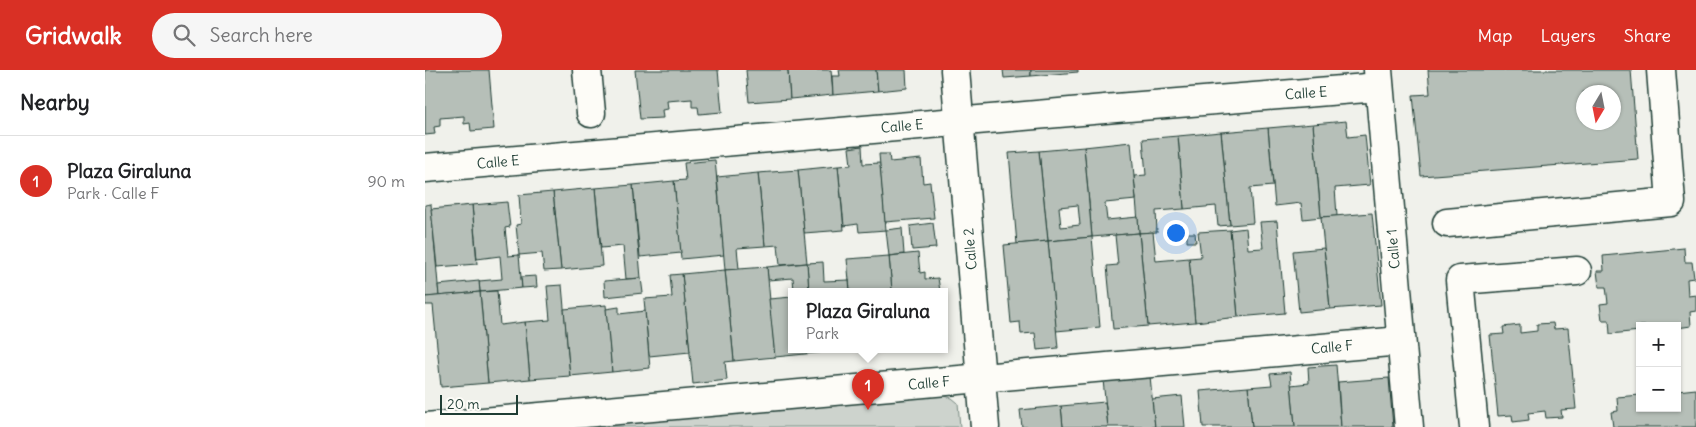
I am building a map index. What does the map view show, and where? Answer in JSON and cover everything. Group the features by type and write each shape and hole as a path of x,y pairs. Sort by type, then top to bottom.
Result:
{"street":[{"path":"587,70 591,112"},
{"name":"Calle 2","path":"955,70 985,427"},
{"path":"1447,223 1671,202 1661,70"},
{"name":"Calle E","path":"425,168 960,121 1378,78"},
{"name":"Calle 1","path":"1378,78 1409,427"},
{"path":"1474,427 1460,280 1577,271"},
{"name":"Calle F","path":"426,427 1401,341"}],"shaded area":[{"path":"941,395 952,398 958,403 960,427 584,427"}],"building":[{"path":"425,70 489,70 494,129 471,131 470,123 464,124 464,116 440,118 440,126 434,127 435,134 425,135"},
{"path":"635,70 718,70 722,112 699,114 698,107 692,107 692,99 667,101 668,109 662,110 663,118 640,119"},
{"path":"746,70 788,70 790,99 749,102"},
{"path":"788,70 831,70 833,95 790,99"},
{"path":"839,70 876,70 878,91 833,95 832,76 840,76"},
{"path":"876,70 906,70 907,88 878,91"},
{"path":"1003,70 1031,70 1031,76 1004,78"},
{"path":"1031,70 1078,70 1078,72 1031,76"},
{"path":"1428,70 1631,70 1638,159 1421,176 1413,95 1430,94"},
{"path":"1346,121 1348,137 1365,135 1370,185 1335,188 1337,216 1321,217 1313,124"},
{"path":"1313,124 1321,217 1303,219 1301,203 1275,206 1268,128"},
{"path":"1268,128 1273,186 1250,188 1253,223 1230,225 1221,132"},
{"path":"1221,132 1230,225 1218,226 1216,206 1184,209 1178,136"},
{"path":"1178,136 1184,209 1156,211 1157,232 1139,233 1134,176 1146,175 1143,139"},
{"path":"1131,142 1136,200 1105,203 1107,220 1138,217 1139,233 1092,237 1084,147"},
{"path":"862,146 863,164 880,163 886,230 859,232 858,224 844,226 838,166 851,165 849,148"},
{"path":"1084,147 1092,237 1048,241 1039,151","holes":["1078,205 1080,225 1061,227 1059,207"]},
{"path":"1039,151 1048,241 1017,244 1009,153"},
{"path":"879,154 889,154 890,162 921,159 923,183 930,182 934,218 885,222"},
{"path":"715,160 724,255 681,259 674,181 686,180 684,163"},
{"path":"838,166 844,230 804,233 798,170"},
{"path":"798,170 807,263 780,265 778,245 765,246 758,173"},
{"path":"758,173 765,246 737,248 739,269 725,270 717,177"},
{"path":"674,181 681,253 640,257 633,185"},
{"path":"633,185 641,278 626,279 623,246 601,248 595,188"},
{"path":"595,188 602,266 561,270 553,192"},
{"path":"553,192 561,270 544,271 542,253 519,255 516,225 521,224 519,195"},
{"path":"507,202 510,227 505,228 508,256 519,255 522,288 480,292 479,281 502,279 500,256 477,259 472,205"},
{"path":"431,204 439,296 425,297 425,205"},
{"path":"472,205 477,264 437,267 431,209"},
{"path":"1372,213 1381,305 1330,309 1321,217"},
{"path":"1277,221 1285,313 1238,317 1230,230 1246,228 1248,249 1263,248 1260,222"},
{"path":"933,223 936,248 912,250 910,226"},
{"path":"902,228 904,254 889,256 886,230"},
{"path":"1230,230 1238,317 1195,322 1189,258 1201,257 1198,232"},
{"path":"1153,232 1156,261 1189,258 1195,322 1148,326 1139,233"},
{"path":"1139,233 1148,326 1113,329 1107,266 1118,265 1115,235"},
{"path":"1187,233 1195,233 1196,242 1187,242"},
{"path":"1092,237 1100,327 1056,331 1048,241"},
{"path":"1048,241 1058,348 1037,350 1035,333 1021,334 1020,322 1011,323 1004,245"},
{"path":"1324,248 1330,309 1299,312 1293,251"},
{"path":"1684,248 1685,262 1692,262 1694,278 1687,279 1688,296 1696,295 1696,311 1690,312 1691,326 1681,327 1681,322 1636,322 1636,331 1610,334 1609,320 1602,320 1600,304 1608,303 1606,287 1599,287 1597,271 1604,271 1603,256"},
{"path":"918,253 920,273 925,272 925,279 938,278 940,288 892,288 889,256"},
{"path":"889,256 892,288 850,288 847,259"},
{"path":"823,262 824,281 849,280 850,288 809,288 807,263"},
{"path":"807,263 809,288 794,288 793,278 768,280 767,267"},
{"path":"767,267 775,357 734,361 725,270"},
{"path":"725,270 734,361 725,362 727,380 693,384 682,274"},
{"path":"682,274 690,352 649,356 644,299 672,297 670,275"},
{"path":"536,276 537,287 522,288 521,277"},
{"path":"641,278 643,293 605,297 604,281"},
{"path":"479,281 480,292 439,296 438,285"},
{"path":"562,285 570,376 530,379 525,322 550,320 547,286"},
{"path":"497,291 500,325 525,322 530,379 488,383 480,292"},
{"path":"480,292 488,383 441,387 433,305 425,305 425,297"},
{"path":"788,297 788,353 815,353 775,357 769,299"},
{"path":"606,305 612,372 570,376 564,309"},
{"path":"619,307 619,314 645,311 650,368 612,372 606,309"},
{"path":"1553,323 1554,329 1568,328 1576,409 1561,410 1562,417 1546,418 1545,411 1528,413 1529,420 1513,422 1512,415 1498,416 1490,335 1504,334 1503,327 1520,325 1520,333 1537,331 1537,324"},
{"path":"1336,365 1341,427 1295,427 1291,385 1309,383 1308,367"},
{"path":"1290,372 1295,427 1252,427 1248,387 1272,385 1270,374"},
{"path":"1150,376 1155,427 1108,427 1103,380"},
{"path":"1389,378 1393,427 1341,427 1338,382"},
{"path":"1248,387 1252,427 1203,427 1200,391"},
{"path":"1696,389 1696,427 1613,427 1611,412 1618,411 1617,397 1636,395 1636,412 1681,412 1681,391"},
{"path":"1182,396 1185,427 1155,427 1152,399"},
{"path":"1105,402 1108,427 1063,427 1061,406"},
{"path":"1061,406 1063,427 1022,427 1020,410"}],"place":[{"name":"Plaza Giraluna","path":"868,410"}]}
